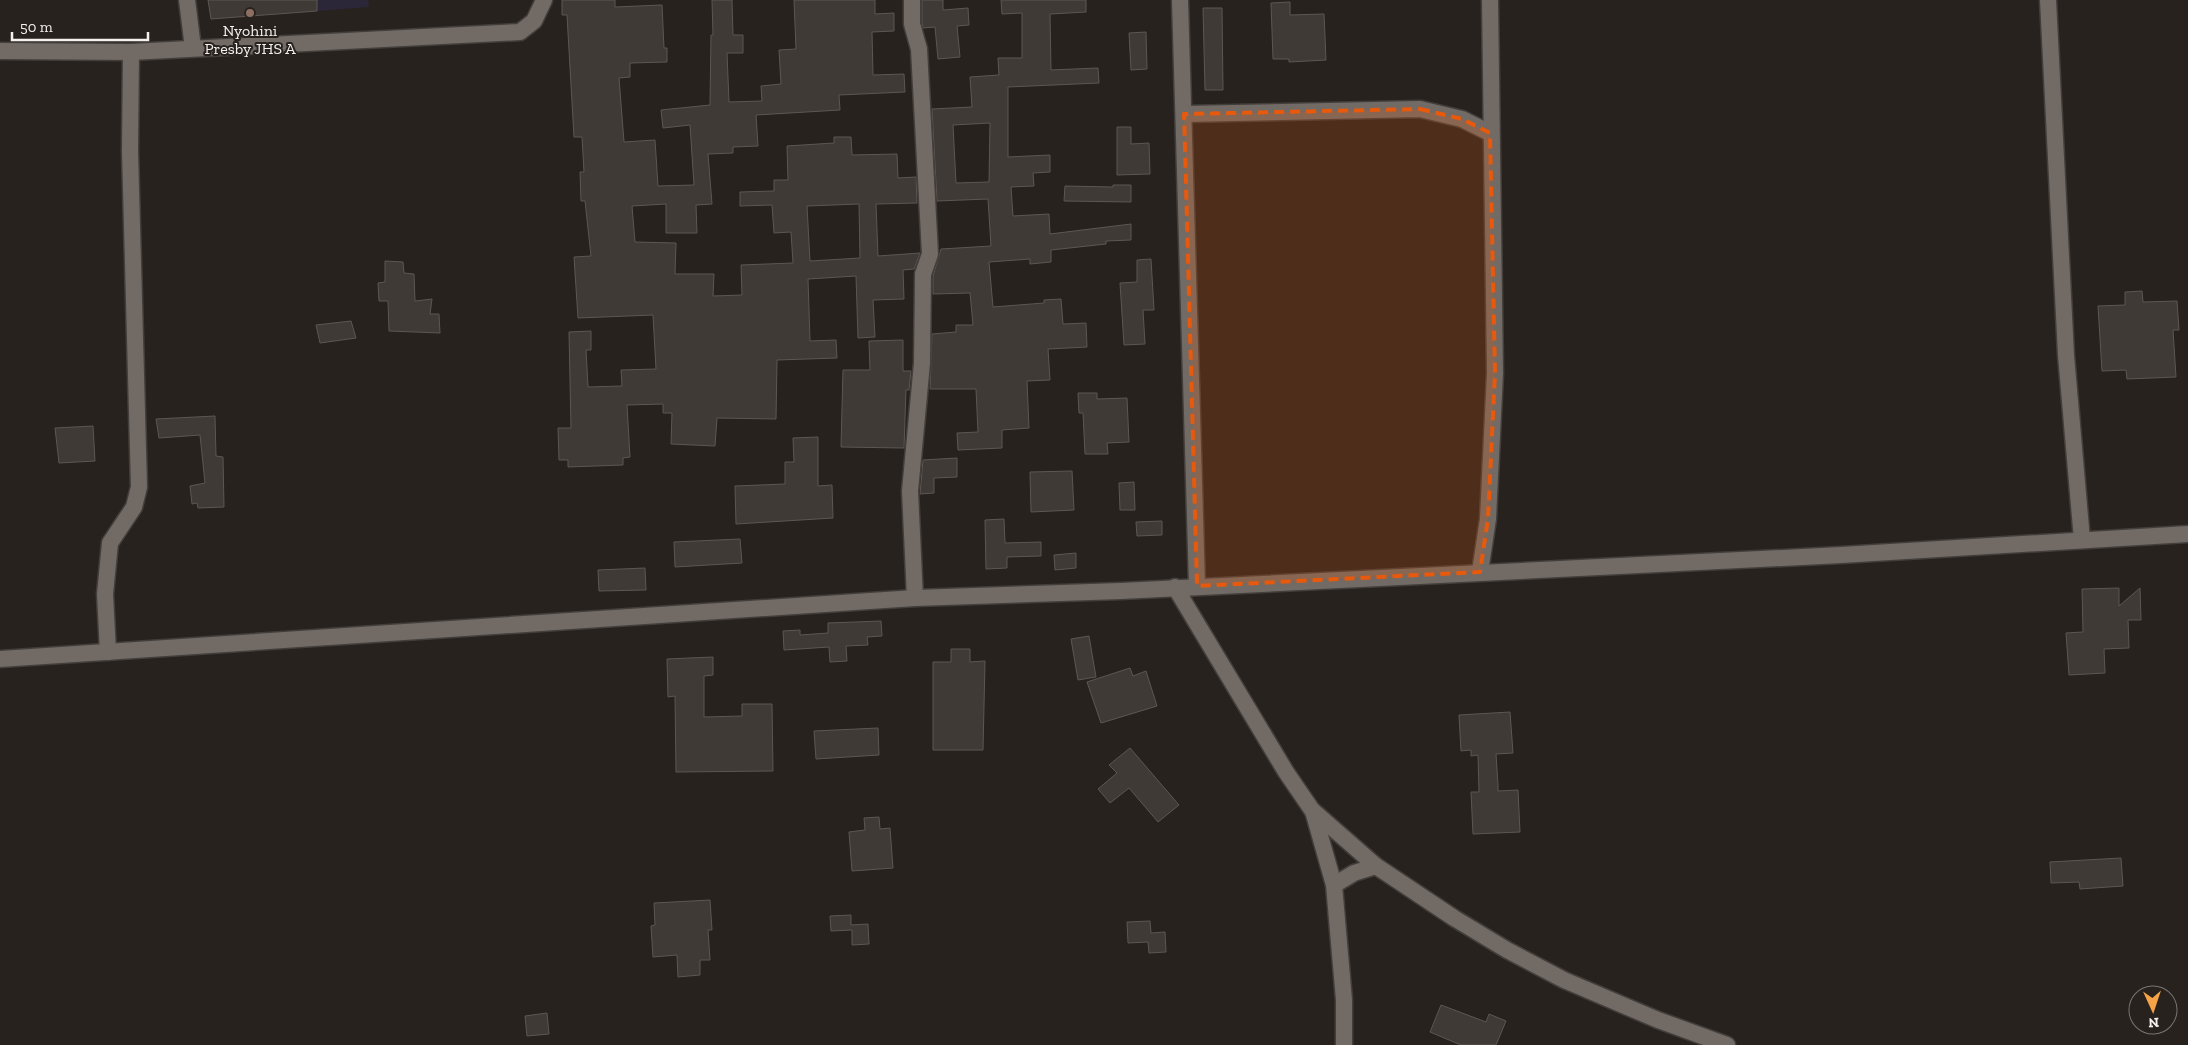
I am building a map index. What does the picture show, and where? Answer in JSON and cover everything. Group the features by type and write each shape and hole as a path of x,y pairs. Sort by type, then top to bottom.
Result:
{"street":[{"path":"187,0 193,48"},
{"path":"0,51 131,52 520,32 534,21 544,0"},
{"path":"912,0 912,24 919,49 930,254 923,274 922,363 910,491 916,598"},
{"path":"1180,0 1197,586"},
{"path":"1480,572 1488,518 1496,373 1490,133 1490,0"},
{"path":"2048,0 2066,355 2082,540"},
{"path":"108,652 105,594 110,543 134,507 139,486 130,151 131,52"},
{"path":"1184,114 1420,109 1462,119 1490,133"},
{"path":"0,659 916,598 1841,555 2188,534"},
{"path":"1175,587 1277,758 1312,810 1376,866 1484,937 1564,980 1658,1020 1727,1045"},
{"path":"1312,810 1334,885 1342,968 1344,1045"},
{"path":"1334,885 1354,873 1376,866"}],"highlighted area":[{"path":"1420,109 1462,119 1490,133 1495,373 1488,519 1480,572 1197,586 1184,114"}],"shaded area":[{"name":"Nyohini Presby JHS A","path":"210,0 368,0 369,7 211,19"}],"building":[{"name":"Nyohini Presby JHS A","path":"208,0 317,0 317,11 211,19"},
{"path":"562,0 615,0 615,7 662,5 664,48 667,48 667,62 630,63 630,77 619,78 624,142 655,140 658,186 694,185 690,125 663,128 661,110 710,105 711,35 713,35 712,0 732,0 733,35 743,35 743,53 727,53 729,102 762,101 761,86 781,84 779,50 796,49 794,0 875,0 875,14 894,13 894,31 872,32 873,75 904,74 905,92 839,95 840,110 756,115 758,146 733,147 733,153 708,154 712,204 696,205 697,233 666,233 666,204 632,206 635,242 676,243 675,274 714,274 713,296 742,295 741,265 793,263 791,232 774,233 772,205 740,206 740,192 774,191 774,180 788,180 787,146 834,143 834,137 851,137 852,155 897,154 898,178 916,177 917,203 876,204 878,256 920,253 914,269 903,270 904,299 873,300 875,337 858,338 856,276 808,279 810,341 836,340 837,358 777,360 776,419 717,418 715,446 671,444 672,413 663,413 663,404 627,405 630,457 623,458 623,465 568,467 568,460 559,460 558,428 571,428 569,332 591,331 591,350 586,350 588,387 622,386 621,370 656,369 653,315 578,318 574,257 591,256 585,201 581,201 580,172 584,172 582,137 574,137 567,15 562,15","holes":["859,204 860,258 810,261 807,206"]},
{"path":"922,0 943,0 943,10 968,8 969,25 957,26 960,57 938,59 935,27 923,28"},
{"path":"1001,0 1086,0 1086,12 1050,14 1051,70 1098,68 1099,83 1008,87 1008,157 1050,155 1050,172 1033,173 1034,186 1011,187 1013,216 1049,214 1050,234 1131,224 1131,240 1106,241 1106,244 1051,250 1051,262 1030,264 1030,259 989,262 993,307 1044,303 1044,300 1061,299 1063,324 1086,323 1087,347 1048,349 1050,380 1027,381 1029,428 1002,430 1002,448 958,450 957,433 978,432 976,389 930,389 932,334 956,332 956,325 973,325 970,293 933,294 933,276 941,249 991,246 988,199 937,201 932,109 972,107 970,77 999,75 998,58 1022,58 1022,13 1002,14","holes":["990,123 989,182 956,183 953,125"]},
{"path":"1290,2 1290,15 1324,14 1326,60 1289,62 1289,59 1273,59 1271,3"},
{"path":"1203,8 1222,8 1223,90 1205,90"},
{"path":"1146,32 1147,69 1131,70 1129,33"},
{"path":"1117,127 1131,127 1131,144 1149,143 1150,174 1117,175"},
{"path":"1113,185 1131,185 1131,202 1064,201 1065,186 1113,187"},
{"path":"1151,259 1154,310 1143,310 1145,344 1124,345 1120,283 1137,282 1137,260"},
{"path":"385,261 403,262 404,273 414,274 415,301 432,299 430,314 439,314 440,333 389,331 388,301 379,301 378,283 385,282"},
{"path":"2142,291 2143,302 2177,301 2179,330 2173,330 2176,377 2127,379 2126,370 2102,371 2098,306 2125,305 2125,292"},
{"path":"351,321 356,338 320,343 316,325"},
{"path":"903,340 903,371 911,371 909,390 906,390 904,448 841,447 843,370 870,370 869,341"},
{"path":"1078,393 1097,393 1097,399 1127,398 1129,442 1107,443 1108,454 1085,454 1083,413 1079,413"},
{"path":"215,416 216,456 223,457 224,507 198,508 197,503 192,504 190,486 205,483 200,435 159,438 156,419"},
{"path":"93,426 95,461 59,463 55,428"},
{"path":"818,437 818,486 832,485 833,518 736,524 735,486 785,484 785,462 794,462 793,438"},
{"path":"957,458 957,477 934,478 934,493 920,494 923,460"},
{"path":"1072,471 1074,510 1031,512 1030,472"},
{"path":"1134,482 1135,510 1120,510 1119,483"},
{"path":"1004,519 1005,543 1041,542 1041,556 1007,557 1007,568 986,569 985,520"},
{"path":"1162,521 1162,535 1137,536 1136,522"},
{"path":"740,539 742,563 675,567 674,542"},
{"path":"1076,553 1076,568 1055,570 1054,555"},
{"path":"645,568 646,590 599,591 598,570"},
{"path":"2119,588 2119,606 2140,588 2141,620 2128,620 2129,648 2104,649 2105,673 2069,675 2066,633 2083,632 2082,589"},
{"path":"881,621 882,636 867,637 868,645 846,646 847,661 830,662 829,647 784,650 783,631 800,630 800,635 828,633 828,623"},
{"path":"1089,636 1096,677 1078,680 1071,639"},
{"path":"951,649 970,649 970,662 985,661 983,750 933,750 933,662 951,662"},
{"path":"713,657 713,675 704,676 704,717 742,716 742,704 772,704 773,771 676,772 675,696 668,697 667,659"},
{"path":"1130,668 1133,676 1146,671 1157,706 1101,723 1087,682"},
{"path":"1510,712 1513,753 1496,754 1498,791 1518,790 1520,832 1473,834 1471,792 1479,792 1478,755 1471,756 1471,750 1461,751 1459,715"},
{"path":"878,728 879,755 816,759 814,731"},
{"path":"1130,748 1179,805 1158,822 1129,788 1110,803 1098,789 1117,773 1109,765"},
{"path":"879,817 880,829 890,828 893,868 852,871 849,832 865,830 864,818"},
{"path":"2121,858 2123,886 2080,889 2079,882 2051,883 2050,862"},
{"path":"710,900 712,930 708,930 710,960 700,960 700,975 678,977 677,955 653,957 651,926 655,925 654,903"},
{"path":"851,915 851,925 868,924 869,944 852,945 852,930 831,931 830,916"},
{"path":"1150,921 1151,933 1165,932 1166,952 1149,953 1148,942 1128,943 1127,922"},
{"path":"1441,1005 1486,1022 1489,1014 1506,1021 1496,1045 1461,1045 1430,1032"},
{"path":"547,1013 549,1034 527,1036 525,1016"}],"place":[{"name":"Nyohini Presby JHS A","path":"250,13"}]}
